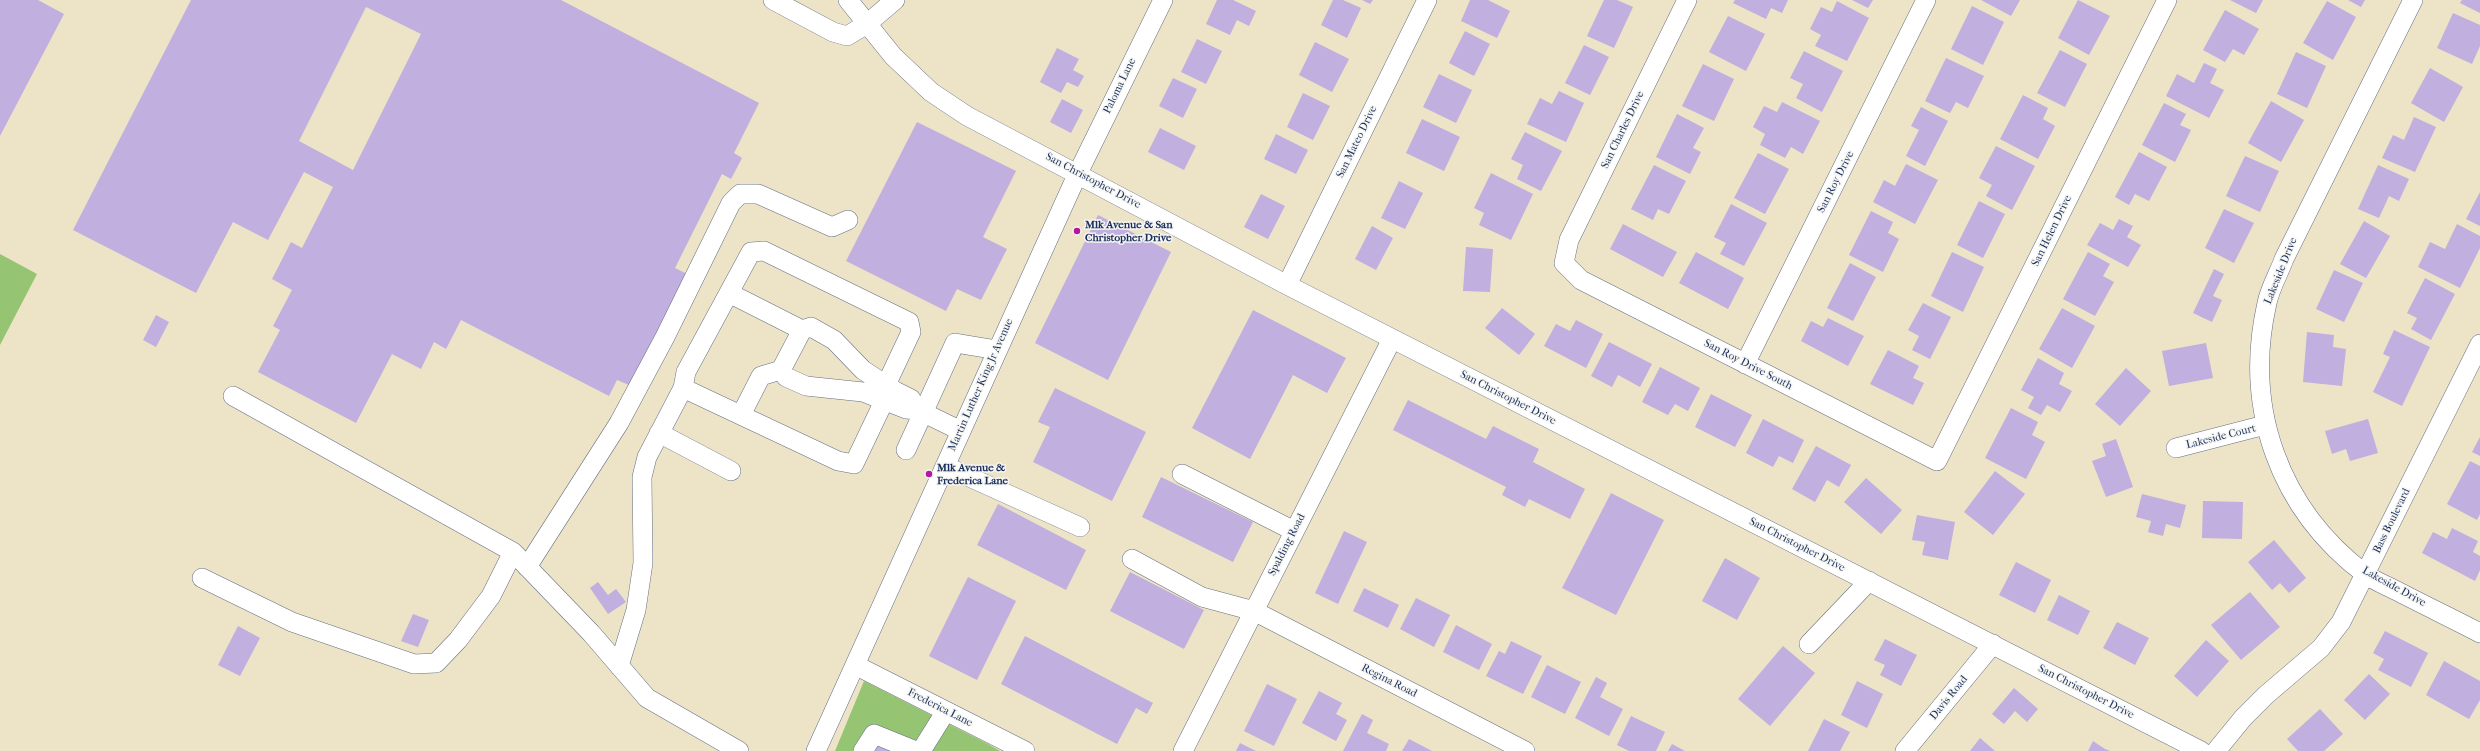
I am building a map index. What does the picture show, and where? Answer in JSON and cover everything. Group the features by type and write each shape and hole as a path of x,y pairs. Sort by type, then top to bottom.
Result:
{"street":[{"path":"773,0 833,32 847,36 867,24 895,0"},
{"name":"San Christopher Drive","path":"848,0 892,56 930,92 967,116 1078,173 1287,285 2201,751"},
{"name":"Paloma Lane","path":"1078,173 1162,0"},
{"name":"San Mateo Drive","path":"1287,285 1427,0"},
{"name":"San Charles Drive","path":"1564,262 1569,240 1687,0"},
{"name":"San Roy Drive","path":"1745,364 1926,0"},
{"name":"San Helen Drive","path":"1938,461 2167,0"},
{"name":"Lakeside Drive","path":"2413,0 2284,258 2267,302 2259,346 2259,386 2265,426 2277,464 2300,504 2326,538 2365,574 2480,633"},
{"name":"Martin Luther King Jr Avenue","path":"816,751 1078,173"},
{"path":"527,567 619,424 665,337 731,203 740,194 758,194 832,227 848,220"},
{"path":"619,666 636,610 643,563 642,477 648,457 683,388 686,372 751,252 764,251 909,322 911,332 854,464 838,461 683,388"},
{"name":"San Roy Drive South","path":"1564,262 1581,280 1938,461"},
{"path":"729,293 802,330"},
{"path":"741,416 761,376 781,370 802,330 811,327 834,340 886,392"},
{"name":"Spalding Road","path":"1183,751 1392,339"},
{"path":"906,450 921,411 955,343 997,350"},
{"name":"Bass Boulevard","path":"2216,751 2261,699 2321,648 2341,622 2480,344"},
{"path":"781,370 786,377 806,386 863,392 886,392 911,399 921,411 961,430"},
{"path":"232,396 513,552 647,698 739,751"},
{"name":"Lakeside Court","path":"2176,448 2265,426"},
{"path":"659,433 731,471"},
{"path":"945,466 1080,527"},
{"path":"1182,474 1294,531"},
{"path":"202,578 292,622 414,664 436,663 458,640 491,596 513,552"},
{"name":"Regina Road","path":"1132,559 1202,597 1254,611 1525,751"},
{"path":"1809,644 1869,581"},
{"name":"Davis Road","path":"1905,751 1993,644"},
{"name":"Frederica Lane","path":"855,665 1024,751"},
{"path":"921,751 946,711"},
{"path":"862,751 874,734 916,751"}],"green space":[{"path":"0,254 37,274 0,345"},
{"path":"864,681 988,744 1000,751 835,751"}],"building":[{"path":"0,0 38,0 64,14 0,136"},
{"path":"191,0 561,0 759,103 734,153 742,158 731,179 722,174 675,268 687,274 629,385 617,380 609,396 461,320 446,349 434,342 421,369 392,354 356,423 258,372 280,330 273,326 292,290 272,279 291,242 302,248 333,187 304,172 268,240 233,222 196,293 73,230","holes":["366,7 421,34 353,170 299,141"]},
{"path":"1217,0 1233,0 1256,11 1249,26 1237,20 1230,35 1206,24"},
{"path":"1333,0 1343,0 1361,8 1347,38 1321,25"},
{"path":"1362,0 1373,0 1370,4"},
{"path":"1470,0 1488,0 1510,11 1497,38 1461,21"},
{"path":"1604,0 1617,0 1633,7 1614,48 1587,36"},
{"path":"1735,0 1788,0 1782,13 1771,8 1766,19 1733,3"},
{"path":"1852,0 1873,0 1868,8"},
{"path":"1981,0 2020,0 2011,16"},
{"path":"2078,0 2110,16 2089,55 2058,38"},
{"path":"2230,0 2263,0 2256,13"},
{"path":"2348,0 2365,0 2361,7"},
{"path":"2462,0 2480,0 2480,13 2460,3"},
{"path":"1837,1 1869,18 1847,61 1815,46 1821,35 1810,29 1821,7 1832,12"},
{"path":"2327,1 2356,17 2333,60 2303,43"},
{"path":"1972,6 2004,22 1983,65 1951,49"},
{"path":"2225,10 2259,29 2244,55 2233,49 2225,62 2203,50"},
{"path":"2453,13 2480,25 2480,46 2472,64 2437,48"},
{"path":"1728,16 1765,34 1746,71 1709,52"},
{"path":"1465,31 1490,44 1474,76 1449,63"},
{"path":"1197,39 1222,51 1206,84 1181,72"},
{"path":"1315,42 1349,59 1332,92 1299,75"},
{"path":"1584,45 1609,57 1590,95 1565,83"},
{"path":"1057,48 1079,59 1073,70 1084,76 1078,87 1067,82 1061,93 1040,82"},
{"path":"2060,50 2087,64 2065,107 2037,93"},
{"path":"1804,51 1843,71 1822,112 1796,98 1803,84 1790,78"},
{"path":"2296,52 2326,66 2307,108 2277,94"},
{"path":"1946,58 1984,76 1968,108 1956,102 1950,113 1925,101"},
{"path":"2204,63 2217,69 2210,83 2224,90 2209,118 2166,96 2177,74 2194,83"},
{"path":"1703,64 1734,79 1714,121 1682,106"},
{"path":"2430,68 2463,87 2444,122 2411,103"},
{"path":"1439,74 1472,90 1456,123 1423,107"},
{"path":"1173,78 1197,89 1183,118 1159,106"},
{"path":"1559,91 1584,103 1566,142 1527,124 1540,98 1552,104"},
{"path":"1303,93 1330,106 1313,140 1287,127"},
{"path":"2023,95 2048,108 2043,119 2055,126 2038,159 2000,139"},
{"path":"1062,99 1083,110 1071,133 1050,122"},
{"path":"2271,101 2304,120 2281,162 2248,143"},
{"path":"1782,102 1820,121 1803,154 1791,147 1785,158 1760,145 1765,134 1753,127 1764,106 1777,112"},
{"path":"2164,103 2186,114 2180,125 2191,130 2175,162 2142,145"},
{"path":"1921,107 1948,121 1925,166 1906,156 1919,130 1911,126"},
{"path":"1677,114 1704,128 1693,148 1701,152 1690,174 1656,157"},
{"path":"2414,117 2436,127 2415,172 2382,158 2393,135 2404,140"},
{"path":"1422,119 1460,137 1444,171 1406,153"},
{"path":"917,122 1016,171 983,237 1007,249 981,300 957,289 946,311 846,261"},
{"path":"1160,128 1196,146 1184,170 1148,152"},
{"path":"1525,132 1562,151 1541,191 1517,179 1523,165 1511,159"},
{"path":"1276,134 1308,150 1296,174 1264,159"},
{"path":"1996,146 2035,166 2012,210 1986,196 1992,185 1979,178"},
{"path":"2139,152 2167,167 2149,201 2135,194 2129,205 2115,197"},
{"path":"1758,153 1789,169 1765,214 1734,198"},
{"path":"2245,156 2279,171 2260,212 2226,196"},
{"path":"1906,164 1938,180 1915,224 1873,202 1884,180 1895,186"},
{"path":"1654,165 1686,181 1669,214 1658,209 1653,220 1631,209"},
{"path":"2378,165 2409,179 2399,201 2389,196 2379,218 2358,209"},
{"path":"1491,173 1533,194 1511,240 1479,225 1484,213 1474,208"},
{"path":"1399,181 1423,193 1405,229 1381,218"},
{"path":"2480,192 2480,226 2466,219"},
{"path":"1261,194 1285,206 1268,239 1244,227"},
{"path":"1979,201 2005,214 1983,258 1957,245"},
{"path":"1731,204 1767,223 1744,266 1720,254 1726,243 1714,237"},
{"path":"2224,209 2254,223 2234,263 2205,248"},
{"path":"1871,211 1893,222 1888,233 1899,239 1883,272 1849,255"},
{"path":"1098,215 1171,252 1108,380 1035,343"},
{"path":"2119,219 2133,226 2127,237 2141,245 2128,267 2087,245 2100,223 2113,230"},
{"path":"2364,221 2390,236 2366,278 2340,264"},
{"path":"1623,224 1677,252 1663,277 1610,249"},
{"path":"2457,224 2480,236 2480,248 2460,288 2418,267 2430,242 2445,249"},
{"path":"1372,226 1393,238 1376,270 1355,259"},
{"path":"1466,247 1493,249 1490,292 1463,291"},
{"path":"1696,252 1744,278 1728,309 1679,283"},
{"path":"1952,252 1984,267 1963,312 1931,296"},
{"path":"2088,252 2110,264 2103,276 2114,282 2095,316 2063,299"},
{"path":"1850,263 1876,277 1853,321 1827,308"},
{"path":"2214,269 2224,274 2213,296 2222,300 2212,322 2193,313"},
{"path":"2334,270 2363,283 2344,322 2316,309"},
{"path":"2425,278 2455,294 2431,340 2411,329 2417,318 2407,313"},
{"path":"1923,303 1951,317 1930,359 1912,350 1919,336 1908,330"},
{"path":"1502,308 1535,334 1519,355 1485,328"},
{"path":"2062,308 2095,326 2072,368 2039,349"},
{"path":"1253,310 1346,358 1327,393 1293,375 1250,459 1192,428"},
{"path":"156,315 169,322 156,347 143,340"},
{"path":"1828,318 1864,336 1848,366 1801,341 1811,321 1823,327"},
{"path":"1576,320 1603,334 1586,368 1544,346 1556,324 1570,331"},
{"path":"2394,330 2430,347 2402,406 2373,392 2390,357 2383,354"},
{"path":"2307,332 2334,335 2333,347 2346,349 2342,386 2303,382"},
{"path":"1609,342 1652,364 1640,387 1618,375 1612,387 1591,376"},
{"path":"2206,343 2213,378 2169,386 2162,351"},
{"path":"1888,350 1919,366 1913,378 1924,383 1913,405 1870,384"},
{"path":"2038,358 2064,373 2059,384 2072,391 2060,412 2047,405 2041,415 2028,408 2034,397 2021,390"},
{"path":"1660,367 1700,388 1688,411 1675,404 1668,415 1642,402"},
{"path":"2126,368 2151,391 2120,426 2095,404"},
{"path":"1055,388 1146,432 1112,501 1033,462 1050,427 1038,422"},
{"path":"1711,394 1752,415 1735,447 1695,427"},
{"path":"1408,400 1486,439 1493,426 1539,449 1533,462 1585,489 1570,519 1529,499 1525,507 1502,495 1506,487 1393,430"},
{"path":"2011,408 2038,422 2032,435 2045,442 2026,479 1985,458"},
{"path":"1763,419 1804,440 1793,463 1779,456 1773,467 1746,453"},
{"path":"2368,419 2378,453 2350,461 2346,449 2332,454 2325,431"},
{"path":"2480,437 2480,456 2472,452"},
{"path":"2116,439 2133,487 2106,497 2092,461 2106,456 2102,444"},
{"path":"1816,446 1851,465 1839,487 1827,480 1815,502 1792,489"},
{"path":"2470,461 2480,466 2480,514 2477,520 2447,504"},
{"path":"1995,471 2025,494 1993,535 1964,512"},
{"path":"1161,477 1253,522 1233,562 1142,517"},
{"path":"1866,478 1902,510 1881,534 1844,502"},
{"path":"1611,493 1664,520 1616,615 1562,588"},
{"path":"2142,494 2186,505 2180,528 2166,524 2163,536 2148,532 2151,521 2136,517"},
{"path":"2203,501 2243,502 2242,539 2202,538"},
{"path":"998,504 1086,550 1066,590 977,545"},
{"path":"1917,515 1955,522 1948,560 1922,555 1925,542 1912,540"},
{"path":"2452,528 2478,541 2473,552 2480,556 2480,570 2475,581 2422,553 2433,532 2447,539"},
{"path":"1344,531 1367,542 1338,604 1315,593"},
{"path":"2274,540 2306,578 2289,593 2280,583 2272,590 2248,562"},
{"path":"1725,558 1760,578 1737,620 1702,601"},
{"path":"2016,562 2051,580 2035,613 1999,595"},
{"path":"1130,572 1204,610 1184,649 1110,611"},
{"path":"968,577 1016,601 977,680 929,656"},
{"path":"598,582 608,595 616,589 626,602 608,614 590,588"},
{"path":"1364,588 1399,605 1388,628 1353,611"},
{"path":"2250,592 2280,627 2241,660 2211,625"},
{"path":"2059,595 2090,611 2078,635 2047,620"},
{"path":"1416,598 1450,615 1434,647 1400,629"},
{"path":"413,614 429,620 418,647 401,641"},
{"path":"2117,622 2149,638 2135,665 2103,648"},
{"path":"1456,625 1492,644 1479,670 1443,652"},
{"path":"238,626 260,638 240,676 218,665"},
{"path":"2385,631 2428,653 2411,687 2378,670 2384,659 2373,653"},
{"path":"1025,636 1153,703 1147,714 1136,708 1117,744 1001,684"},
{"path":"1885,639 1917,655 1901,686 1880,675 1885,665 1874,660"},
{"path":"2206,640 2229,661 2197,697 2174,676"},
{"path":"1511,641 1542,656 1523,694 1486,676 1499,651 1505,654"},
{"path":"1783,646 1815,673 1770,726 1738,699"},
{"path":"2444,661 2480,681 2480,700 2469,719 2426,695"},
{"path":"1547,665 1581,682 1565,714 1531,697"},
{"path":"2369,674 2390,694 2365,720 2344,700"},
{"path":"1596,677 1607,683 1600,697 1623,709 1609,736 1575,718"},
{"path":"1857,681 1883,694 1867,728 1841,715"},
{"path":"1267,684 1297,699 1274,746 1244,731"},
{"path":"2014,688 2038,709 2027,722 2015,711 2004,724 1992,714"},
{"path":"1319,691 1342,703 1336,714 1347,720 1336,741 1302,723"},
{"path":"2320,709 2343,734 2324,751 2298,751 2287,739"},
{"path":"1362,714 1373,720 1367,733 1389,744 1386,751 1343,751"},
{"path":"1631,716 1665,732 1656,751 1629,751 1617,745"},
{"path":"1824,719 1850,732 1840,751 1808,751"},
{"path":"1980,738 1995,751 1970,751"},
{"path":"1409,739 1432,751 1402,751"},
{"path":"2093,741 2105,749 2110,751 2088,751"},
{"path":"1240,743 1256,751 1236,751"},
{"path":"878,744 893,751 875,751"},
{"path":"1672,744 1685,751 1668,751"}],"place":[{"name":"Mlk Avenue & San Christopher Drive","path":"1077,231"},
{"name":"Mlk Avenue & Frederica Lane","path":"929,474"}]}
